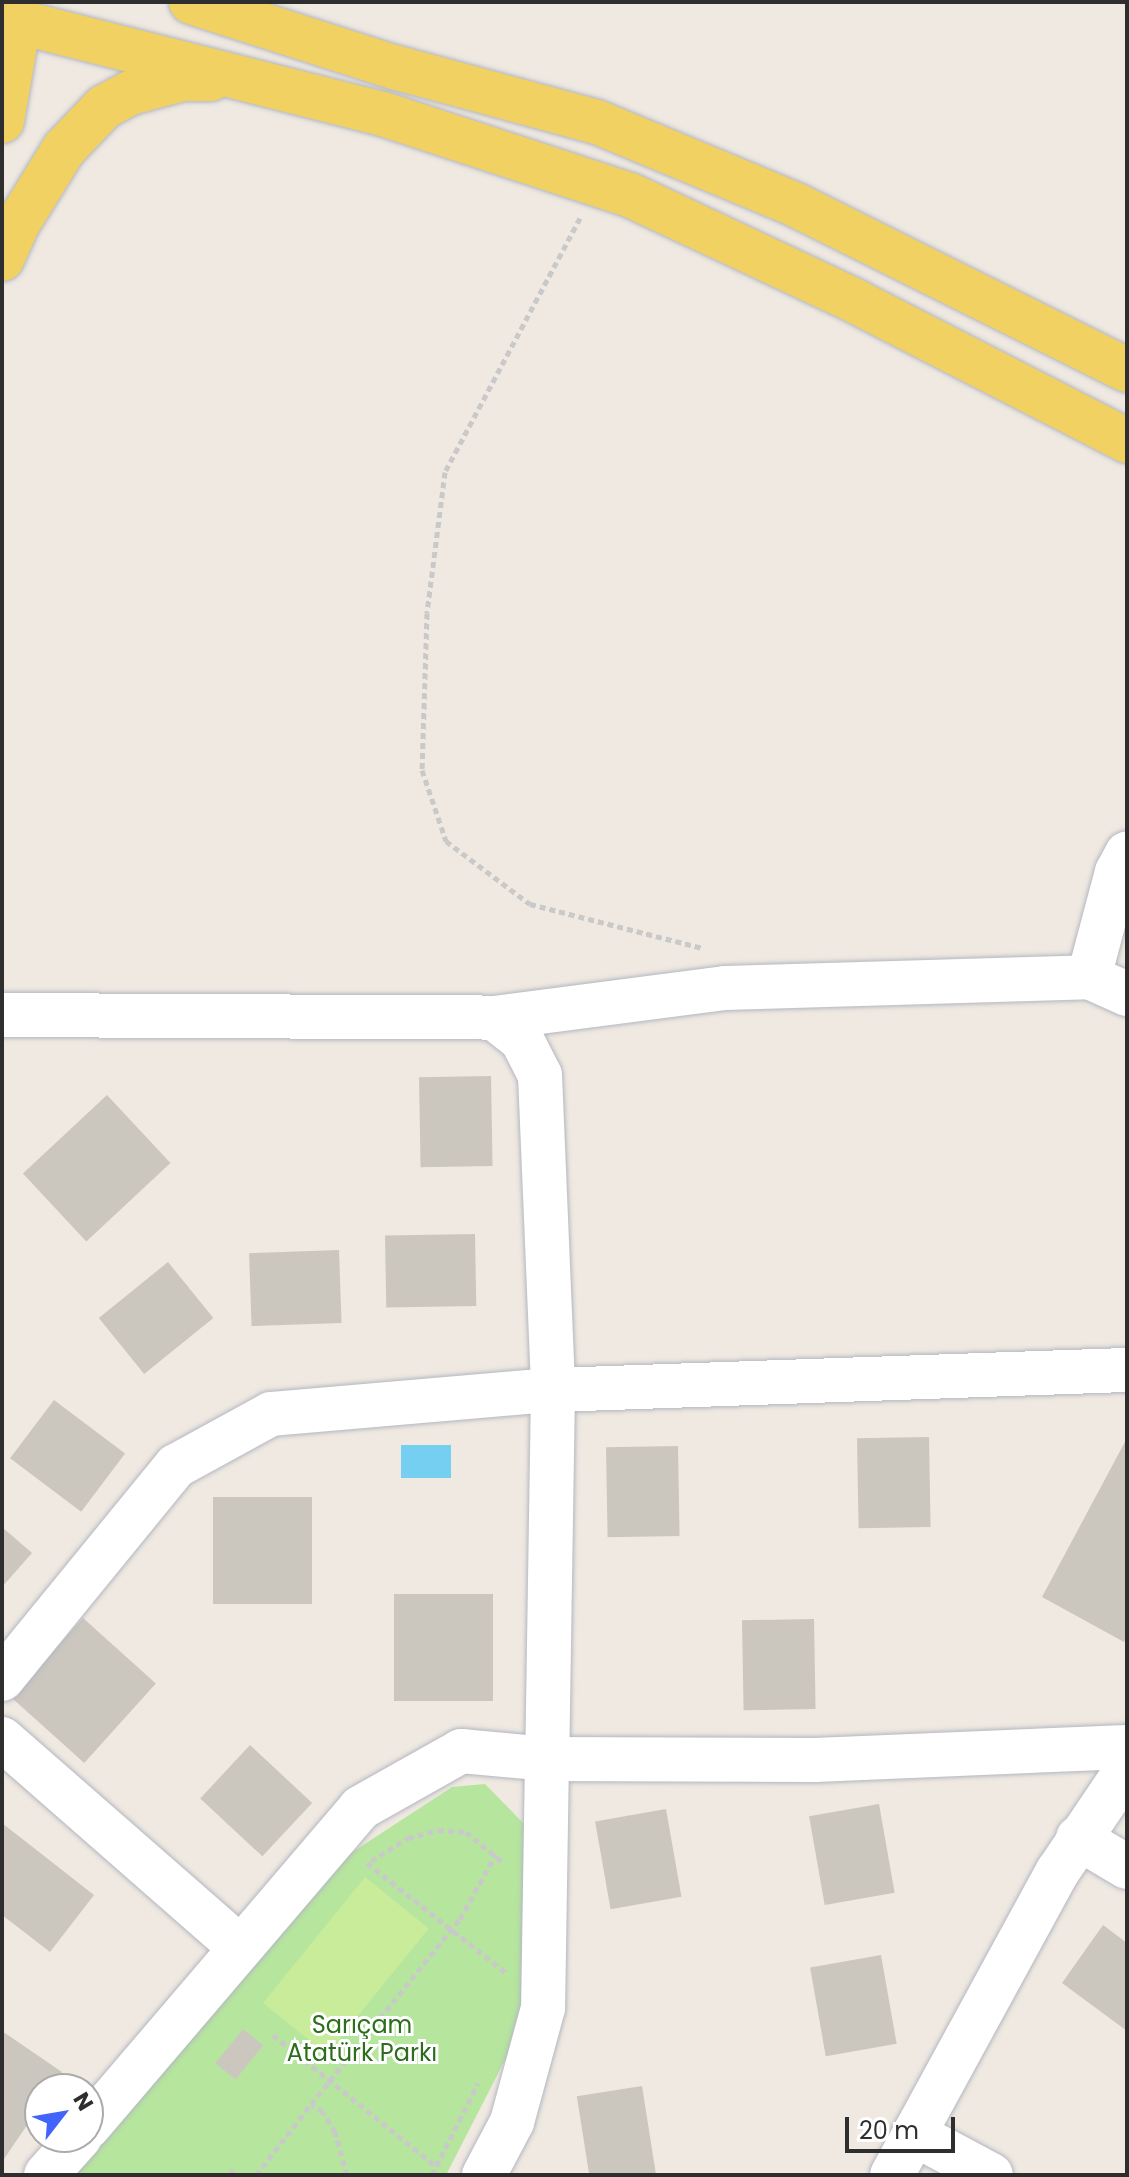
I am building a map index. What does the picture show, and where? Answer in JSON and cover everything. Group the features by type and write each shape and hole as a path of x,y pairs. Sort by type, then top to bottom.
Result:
{"main road":[{"path":"191,2 351,54 597,122 796,205 1127,370"},
{"path":"2,121 18,20 383,114 598,184 857,302 1127,441"},
{"path":"2,259 57,160 104,107 130,93 182,79 246,79"}],"street":[{"path":"6,1021 494,1018 725,988 1108,986 1117,872 1127,853"},
{"path":"484,2175 512,2122 543,2008 553,1390 540,1075 522,1040 494,1018"},
{"path":"2,1679 176,1466 271,1414 553,1390 1127,1370"},
{"path":"2,1739 240,1947"},
{"path":"104,2108 360,1808 461,1751 547,1759 815,1760 1127,1747"},
{"path":"892,2175 1078,1838 1127,1769"},
{"path":"1078,1838 1127,1867"},
{"path":"914,2134 991,2175"},
{"path":"46,2175 66,2153"}],"path":[{"path":"598,184 445,472 427,613 422,770 446,841 530,904 713,950"},
{"path":"356,1874 367,1863 408,1838 438,1830 466,1832 496,1854 511,1870"},
{"path":"256,2175 452,1930 496,1854"},
{"path":"367,1863 516,1981"},
{"path":"273,2035 436,2166"},
{"path":"432,2175 484,2072"},
{"path":"311,2104 323,2112 335,2132 347,2175"}],"green space":[{"name":"Sarıçam Atatürk Parkı","path":"485,1784 529,1829 522,2027 446,2175 48,2175 69,2153 104,2153 104,2115 348,1855 452,1787"},
{"path":"365,1877 429,1929 327,2055 263,2003"}],"water":[{"path":"401,1445 451,1445 451,1478 401,1478"}],"building":[{"path":"491,1076 493,1166 421,1167 419,1077"},
{"path":"107,1095 170,1163 86,1241 23,1173"},
{"path":"475,1234 476,1306 386,1308 385,1236"},
{"path":"339,1250 342,1323 252,1326 249,1253"},
{"path":"168,1262 213,1318 144,1374 99,1318"},
{"path":"54,1400 125,1454 81,1512 10,1458"},
{"path":"929,1437 931,1527 859,1528 857,1438"},
{"path":"1127,1438 1127,1636 1124,1642 1042,1597"},
{"path":"678,1446 680,1536 608,1537 606,1447"},
{"path":"213,1497 312,1497 312,1604 213,1604"},
{"path":"2,1527 32,1553 2,1587"},
{"path":"394,1594 493,1594 493,1701 394,1701"},
{"path":"83,1618 156,1684 84,1763 11,1698"},
{"path":"814,1619 816,1709 744,1710 742,1620"},
{"path":"250,1745 312,1803 262,1856 200,1798"},
{"path":"879,1804 895,1893 825,1905 809,1816"},
{"path":"666,1809 681,1897 611,1909 595,1822"},
{"path":"2,1823 94,1895 50,1952 2,1915"},
{"path":"1103,1925 1127,1943 1127,2031 1062,1983"},
{"path":"881,1955 897,2044 826,2056 810,1968"},
{"path":"243,2029 263,2045 236,2080 215,2063"},
{"path":"2,2031 62,2072 24,2073 24,2130 2,2162"},
{"path":"642,2086 656,2175 589,2175 577,2096"}]}
